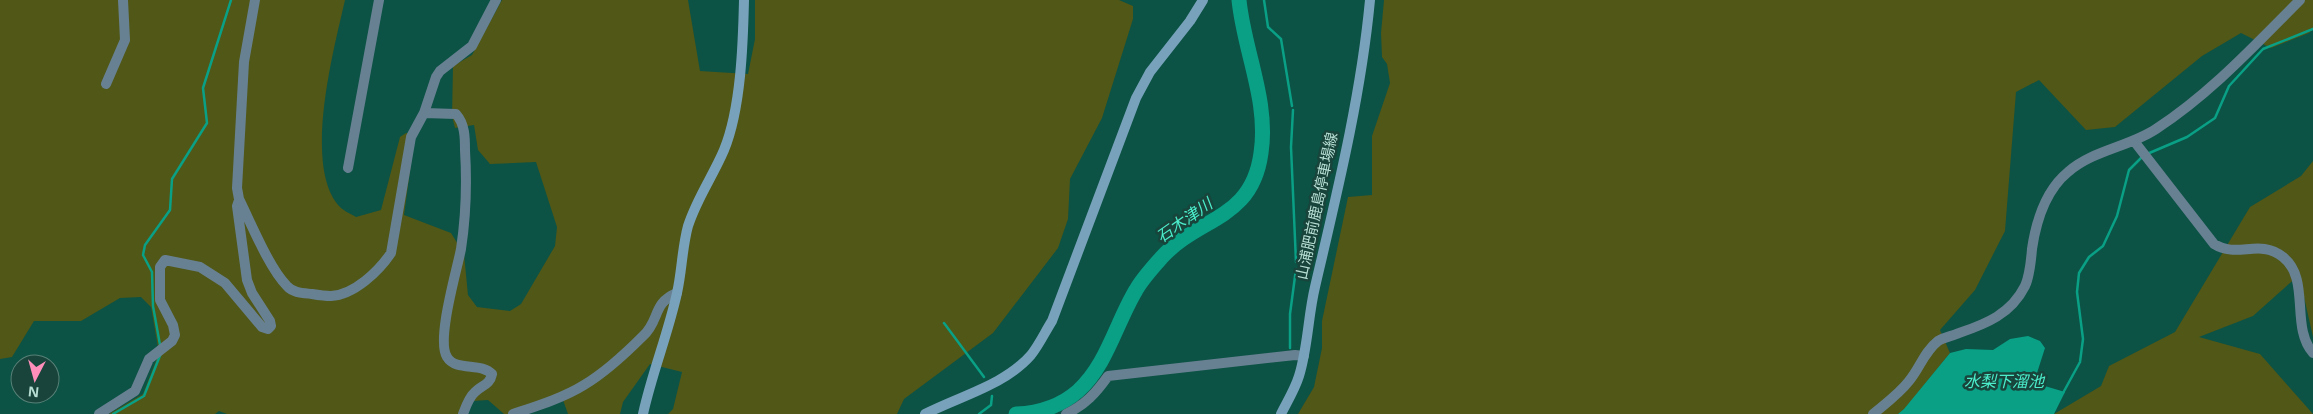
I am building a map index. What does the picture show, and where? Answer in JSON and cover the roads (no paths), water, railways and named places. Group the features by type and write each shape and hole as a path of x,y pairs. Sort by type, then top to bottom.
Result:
{"street":[{"path":"106,84 125,40 123,0"},
{"path":"255,0 244,62 237,188 239,199 277,273 287,287 302,293 332,296 345,292 363,282 384,264 392,253 411,137 424,113 440,71 472,46 496,0"},
{"path":"348,168 379,0"},
{"path":"643,414 651,379 677,293 690,220 696,204 724,150 734,113 743,38 744,0"},
{"path":"925,414 995,382 1017,368 1031,354 1052,322 1136,98 1150,72 1190,21 1203,0"},
{"name":"山浦肥前鹿島停車場線","path":"1281,414 1298,378 1304,356 1308,314 1338,186 1367,30 1370,0"},
{"path":"1873,414 1910,381 1928,351 1940,340 1981,326 2006,311 2025,286 2035,230 2044,204 2055,186 2068,172 2096,154 2137,145 2204,94 2300,0"},
{"path":"424,113 456,114 460,118 464,134 467,181 461,248 447,308 445,350 447,357 452,362 486,370 492,374 488,383 475,392 468,400 463,414"},
{"path":"2137,145 2214,244 2223,250 2235,252 2258,247 2276,252 2285,258 2296,277 2301,324 2313,353"},
{"path":"99,414 135,391 149,359 172,341 175,335 173,325 160,300 160,267 165,260 200,267 225,284 262,327 268,329 271,326 270,321 252,293 247,280 237,206 239,199"},
{"path":"513,414 584,385 612,365 646,334 659,305 666,297 677,293"},
{"path":"1066,414 1081,406 1096,393 1108,376 1295,355 1304,356"}],"water":[{"name":"水梨下溜池","path":"2028,336 2040,341 2045,348 2037,373 2038,384 2065,392 2054,414 1898,414 1950,353 1966,349 1993,350 2010,339"}],"waterway":[{"path":"160,345 153,306 152,272 143,255 145,245 170,210 172,179 207,123 203,88 231,0"},
{"name":"石木津川","path":"1016,414 1049,408 1064,401 1078,391 1088,381 1104,356 1138,286 1151,269 1177,244 1236,205 1247,192 1256,175 1263,134 1259,95 1239,0"},
{"path":"1264,0 1268,27 1281,39 1292,106"},
{"path":"2147,154 2187,137 2215,118 2229,86 2263,49 2313,29"},
{"path":"1293,110 1291,147 1296,262"},
{"path":"2063,393 2080,362 2083,339 2077,292 2079,273 2089,257 2103,246 2117,216 2129,170 2142,157"},
{"path":"1290,348 1290,314 1296,269"},
{"path":"944,323 984,377"},
{"path":"113,414 144,396 161,353"},
{"path":"979,414 991,405 992,396"}]}
